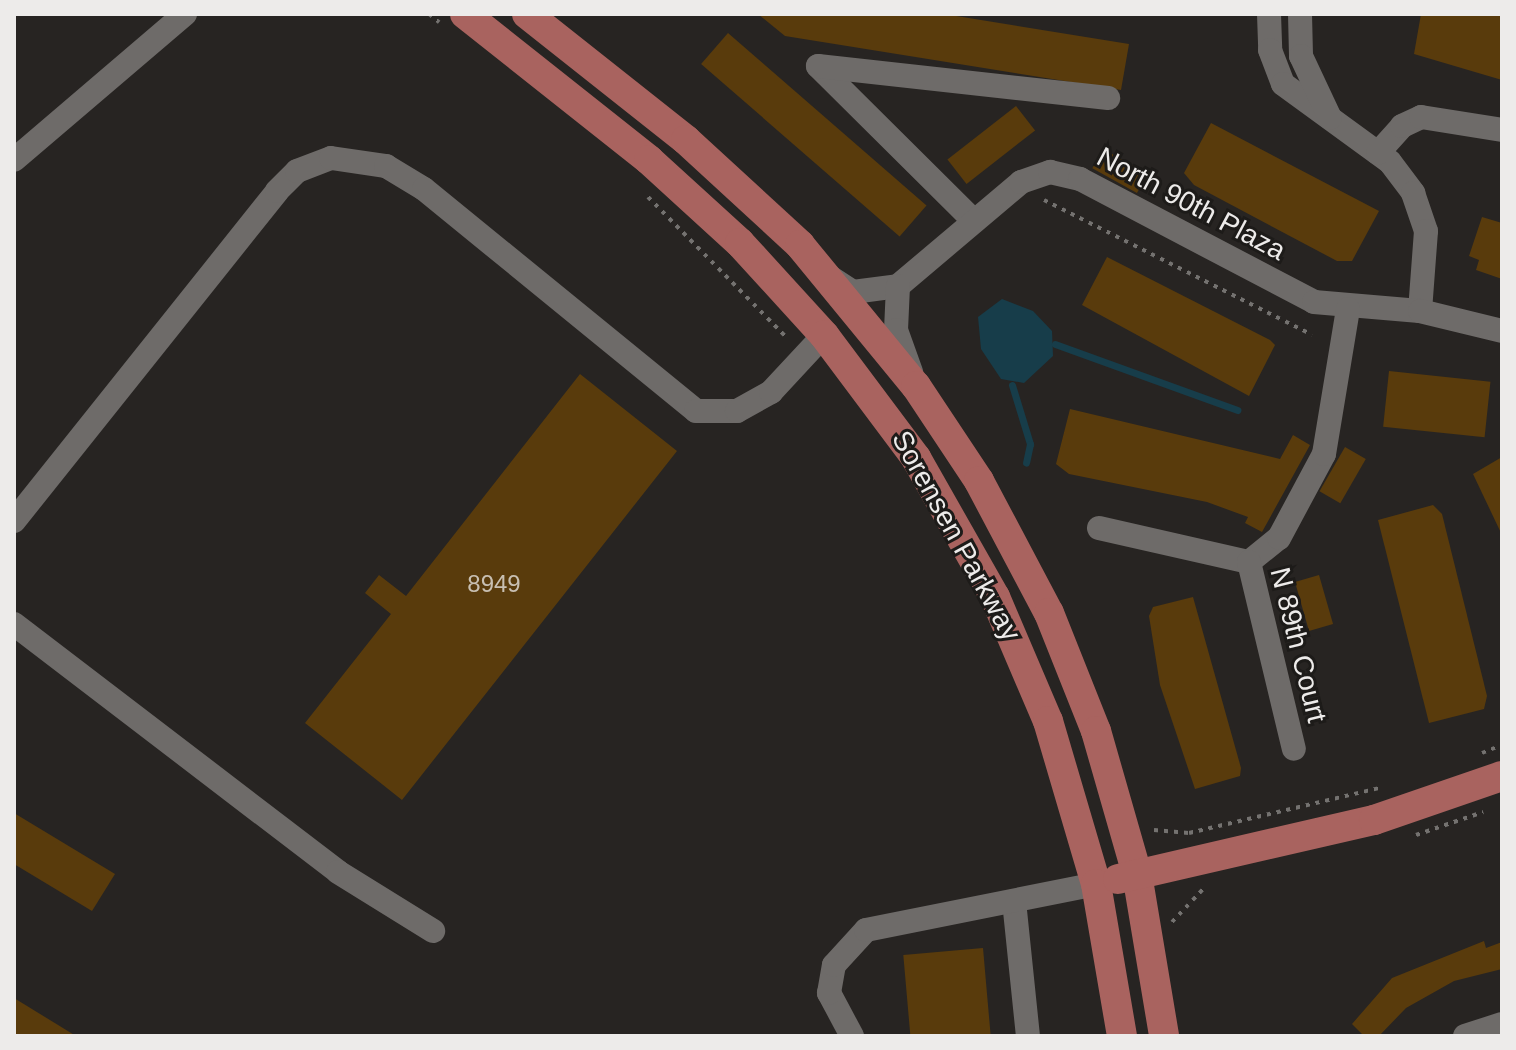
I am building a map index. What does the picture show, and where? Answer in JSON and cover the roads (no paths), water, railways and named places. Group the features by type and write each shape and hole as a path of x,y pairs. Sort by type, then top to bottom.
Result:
{"main road":[{"name":"Sorensen Parkway","path":"527,14 728,176 825,274 916,386 979,481 1049,613 1096,731 1137,874 1164,1036"},
{"name":"Sorensen Parkway","path":"458,23 669,178 824,335 916,458 995,597 1048,721 1096,884 1122,1036"},
{"path":"1096,884 1374,820 1502,776"}],"street":[{"path":"14,160 185,14"},
{"path":"1269,14 1270,50 1283,84 1378,153 1422,212 1420,311 1502,331"},
{"path":"1300,14 1301,56 1331,120"},
{"path":"974,221 818,66 1108,98"},
{"path":"1378,153 1402,126 1421,117 1502,130"},
{"path":"14,521 277,191 297,171 331,158 386,166 424,189 696,411 737,411 771,392 824,335"},
{"name":"North 90th Plaza","path":"898,286 1034,175 1064,173 1314,302 1348,309 1420,311"},
{"path":"825,274 853,292 898,286 896,330 916,386"},
{"path":"1249,562 1279,538 1324,454 1348,309"},
{"name":"N 89th Court","path":"1099,528 1249,562 1294,749"},
{"path":"14,624 338,872 433,931"},
{"path":"852,1036 829,993 834,965 850,941 866,930 1096,884"},
{"path":"1014,901 1028,1036"},
{"path":"1465,1036 1502,1024"}],"water":[{"path":"1002,299 1033,311 1052,331 1053,356 1024,383 1001,379 981,349 978,317"}],"waterway":[{"path":"1055,344 1237,410"},
{"path":"1012,385 1030,444 1026,463"}]}
